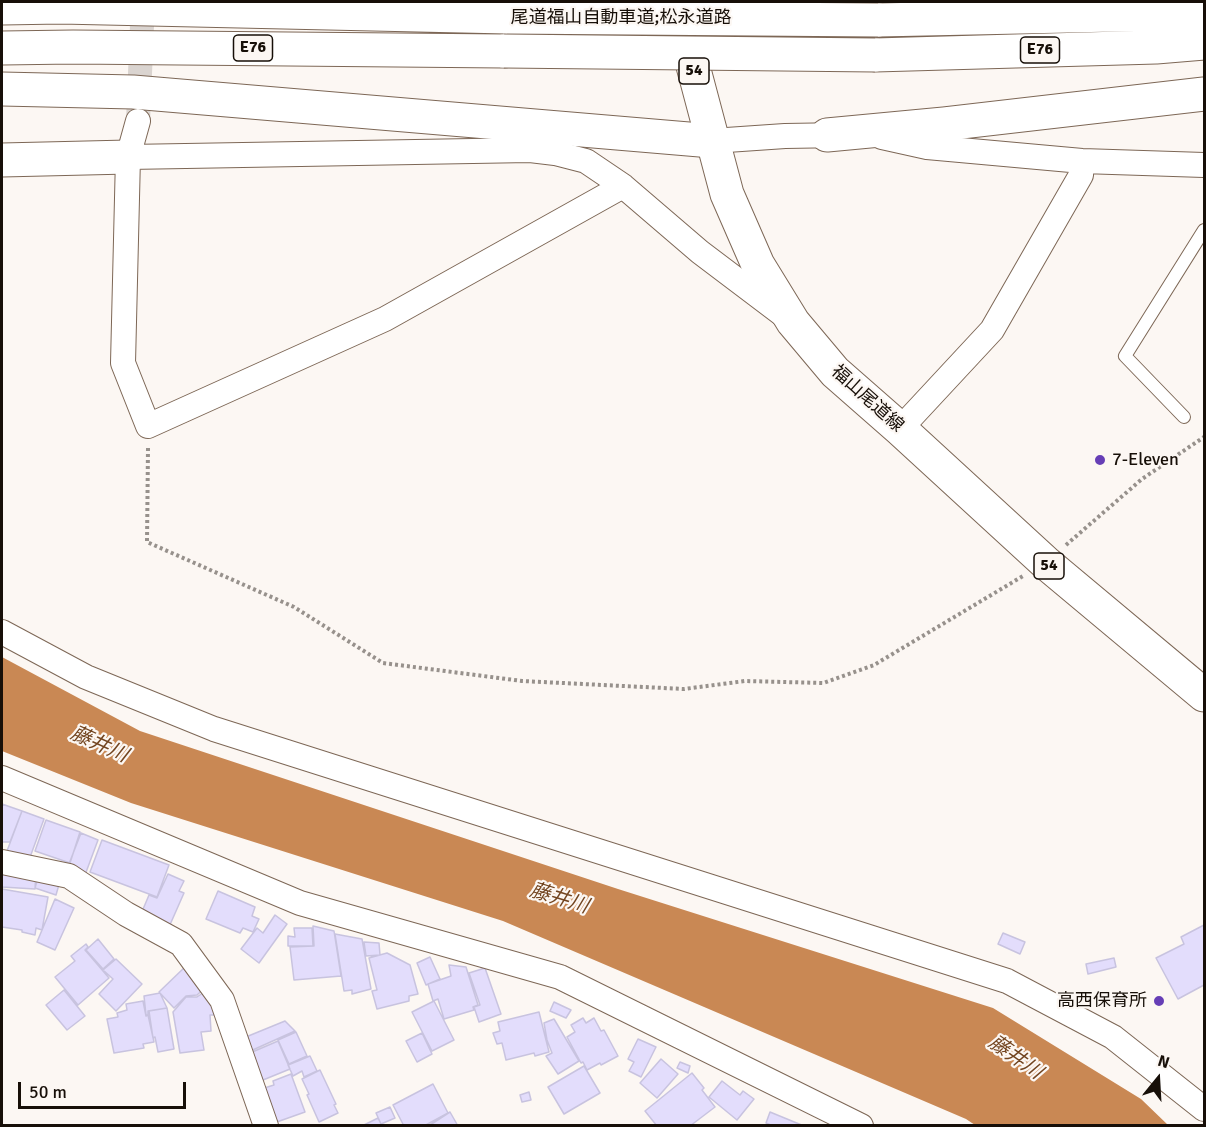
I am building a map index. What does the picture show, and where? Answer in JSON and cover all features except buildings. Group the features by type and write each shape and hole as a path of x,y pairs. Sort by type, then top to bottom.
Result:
{"main road":[{"name":"福山尾道線","path":"676,2 727,194 758,265 793,322 835,372 1046,563 1204,696"},
{"name":"尾道福山自動車道;松永道路","path":"2,8 62,7 507,18 878,20 1161,14 1204,10"},
{"name":"尾道福山自動車道;松永道路","path":"2,48 73,46 875,55 1204,44"},
{"path":"2,89 133,92 712,141"},
{"path":"827,135 1204,94"},
{"path":"2,159 128,157"}],"street":[{"path":"138,122 128,157 123,363 148,426 385,319 623,186"},
{"path":"712,141 827,135 887,138 927,147 1082,161 1204,165"},
{"path":"128,157 530,150 555,153 586,161 623,186 700,252 793,322"},
{"path":"900,429 992,330 1081,175 1082,161"},
{"path":"2,632 86,677 214,729 1007,981 1113,1037 1204,1109"},
{"path":"2,778 300,903 560,977 861,1125"},
{"path":"2,862 69,876 126,914 181,944 222,1000 266,1125"}],"lane":[{"path":"1184,417 1125,357 1204,230"}],"path":[{"path":"148,426 147,542 294,607 383,663 522,681 684,689 745,681 823,683 874,665 1046,563 1142,478 1204,437"}],"water":[{"name":"藤井川","path":"2,657 140,731 618,889 993,1008 1141,1099 1168,1125 975,1125 966,1119 503,921 131,803 2,751"}],"tunnel":[{"path":"138,121 143,2"}],"place":[{"name":"7-Eleven","path":"1100,460"},
{"name":"高西保育所","path":"1159,1001"}]}
